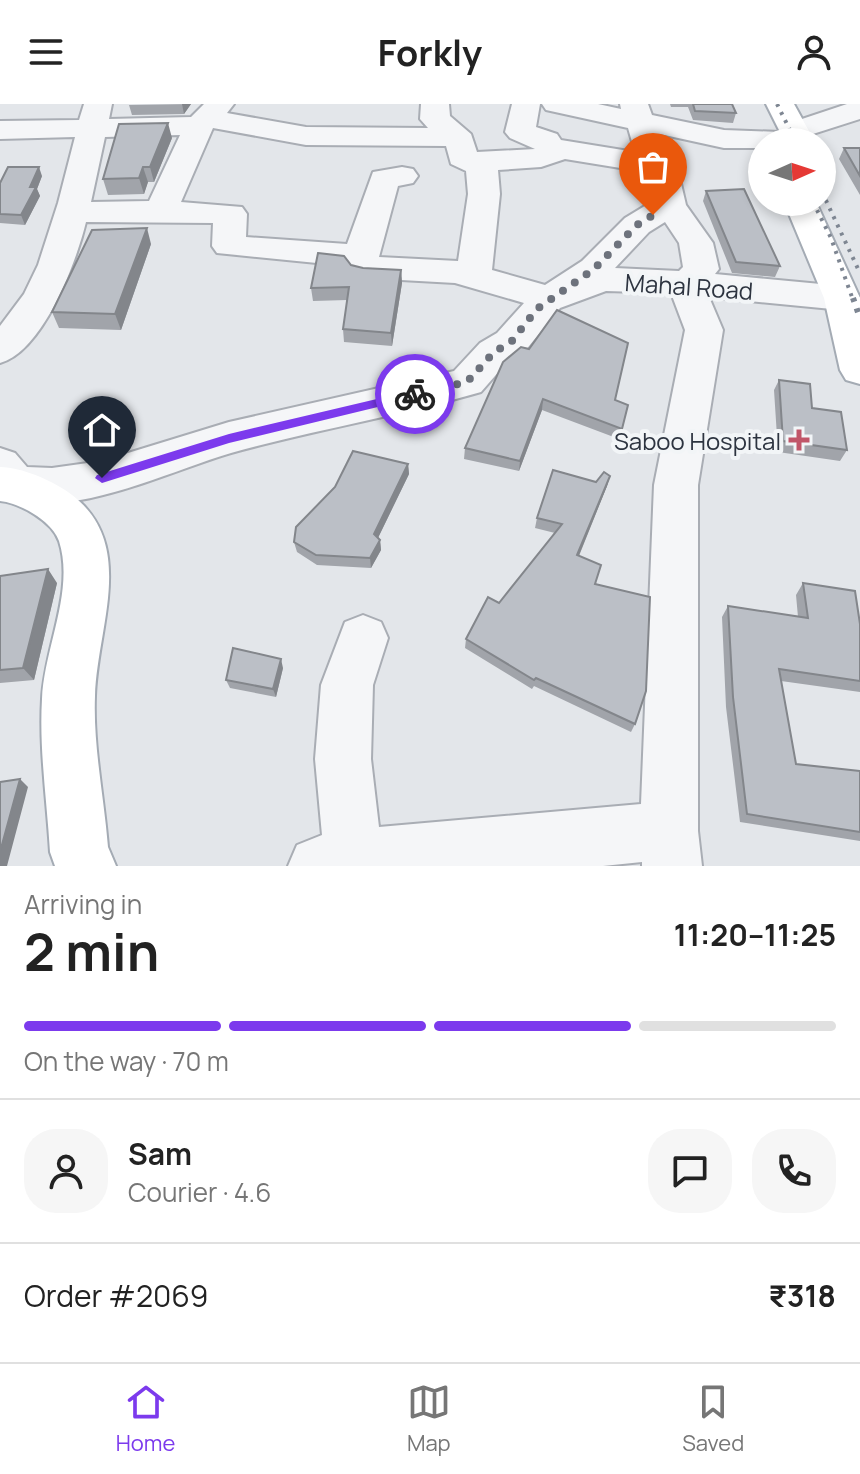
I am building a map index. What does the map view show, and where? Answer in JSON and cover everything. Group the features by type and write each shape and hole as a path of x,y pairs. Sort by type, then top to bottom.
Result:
{"main road":[{"path":"754,104 776,128"},
{"path":"780,104 784,128"},
{"path":"809,216 854,288"},
{"path":"831,216 854,288 860,370"},
{"path":"4,478 53,504 72,520 81,537 86,576 68,695 79,852 86,866"}],"street":[{"path":"435,104 435,119 457,137 465,160 485,162 541,158 552,152 570,149 655,164"},
{"path":"526,104 520,132 546,140 552,152"},
{"path":"556,104 637,112 724,139 748,139"},
{"path":"811,128 860,109"},
{"path":"363,638 347,685 336,862 670,848 676,485 704,330 686,285 701,269 696,243 670,205 662,171 655,164 637,112"},
{"path":"0,130 95,116 209,116 306,136 457,137"},
{"path":"0,350 25,325 58,264 95,116"},
{"path":"163,211 168,190 209,116"},
{"path":"473,277 480,244 484,194 481,174 485,162"},
{"path":"402,176 384,179 361,256 365,267 458,272 528,291 547,300 594,269 637,225 670,205"},
{"path":"73,212 230,214 229,246 361,256"},
{"name":"Mahal Road","path":"4,478 52,485 102,478 229,438 467,382 494,352 511,342 547,300 602,280 647,279 686,285 854,288"}],"building":[{"path":"693,104 732,104 736,113 695,111"},
{"path":"168,123 150,167 143,167 139,178 103,179 119,124"},
{"path":"844,148 860,148 860,176"},
{"path":"8,167 39,167 30,187 36,187 21,215 0,214 0,183"},
{"path":"744,189 748,198 748,216 757,216 780,266 736,262 706,191"},
{"path":"147,228 115,314 52,312 92,230"},
{"path":"318,253 344,256 351,265 363,268 401,270 391,333 343,329 349,287 311,288"},
{"path":"557,310 628,343 615,400 628,405 622,429 543,399 520,461 465,448 503,362 521,347 529,349"},
{"path":"779,380 810,384 812,408 841,412 847,450 783,441"},
{"path":"353,451 408,464 374,534 380,540 370,558 316,555 294,542 296,527 335,487"},
{"path":"553,470 596,482 604,472 610,476 577,555 601,565 595,584 650,597 646,691 635,724 536,678 534,680 466,639 488,597 499,603 562,524 537,518"},
{"path":"48,569 23,668 0,670 0,576"},
{"path":"803,583 855,591 860,624 860,681 779,669 796,764 860,771 860,832 747,814 733,697 728,606 808,618"},
{"path":"233,648 281,659 273,689 226,680"},
{"path":"20,779 0,852 0,782"}],"railway":[{"path":"777,104 789,128"},
{"path":"820,216 853,300"},
{"path":"833,216 860,273"},
{"path":"853,298 860,318"}],"way so far":[{"path":"415,394 467,382 494,352 511,342 547,300 604,261 637,225 653,215"}],"place":[{"name":"Saboo Hospital","path":"799,440"}],"route":[{"path":"102,478 229,438 415,394"}]}
